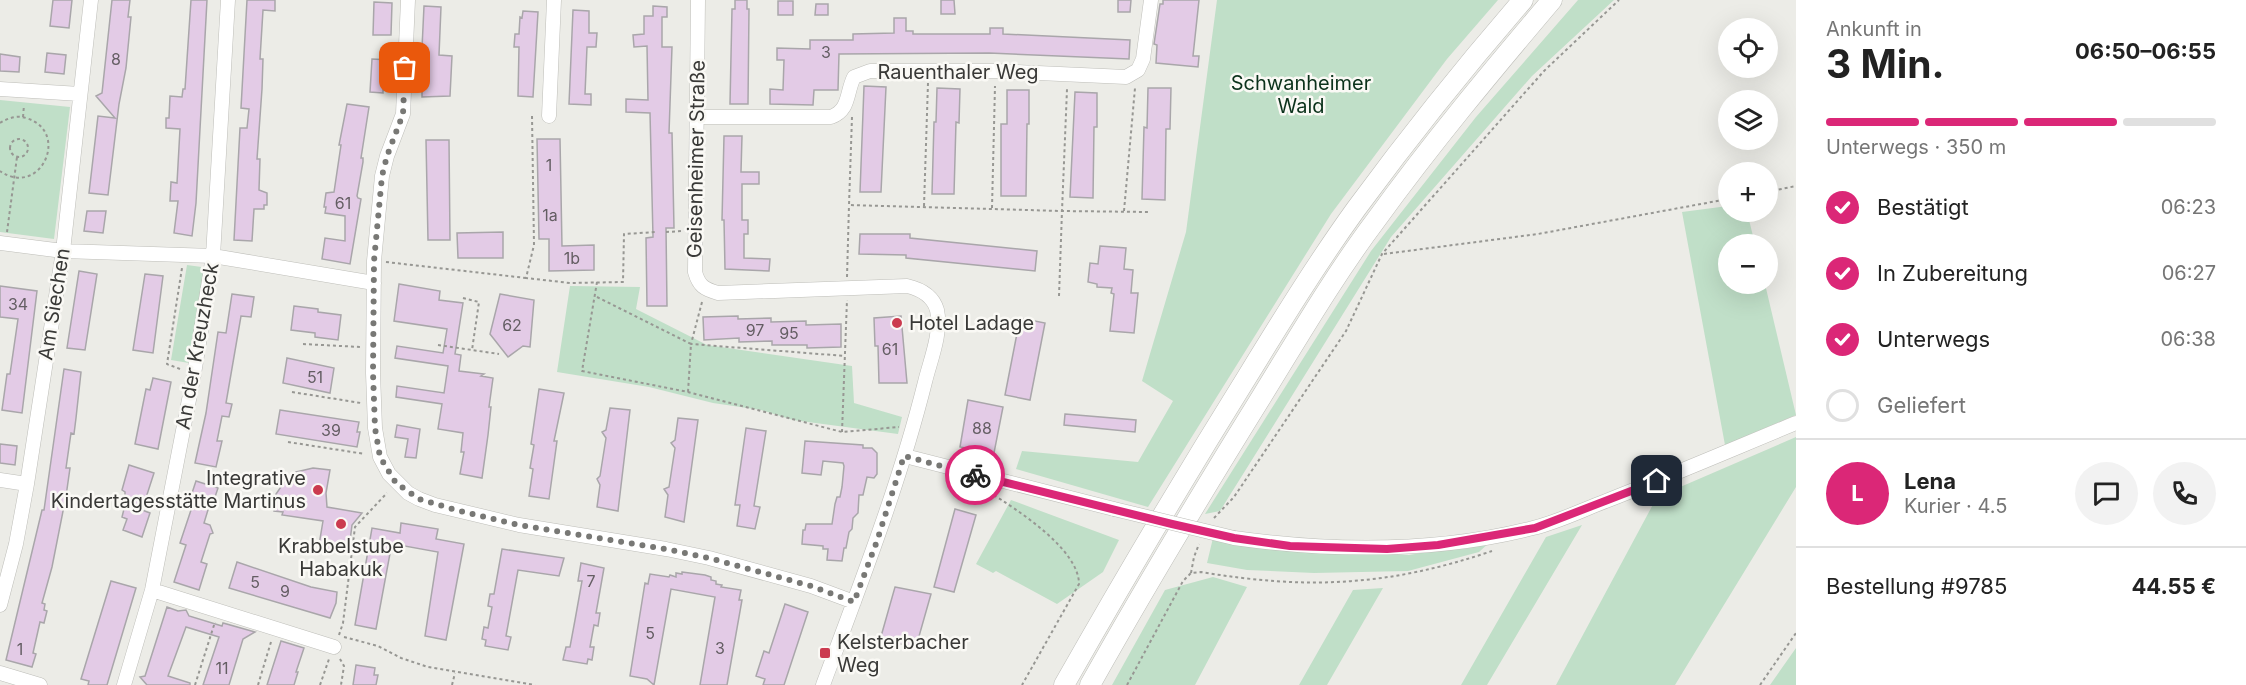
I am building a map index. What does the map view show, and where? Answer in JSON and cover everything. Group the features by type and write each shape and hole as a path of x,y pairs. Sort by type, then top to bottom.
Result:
{"highway":[{"path":"1064,685 1220,420 1316,269 1417,127 1523,0"},
{"path":"1090,685 1228,450 1322,299 1374,222 1436,140 1552,0"}],"street":[{"name":"Am Siechen","path":"0,605 16,544 27,484 63,251 91,0"},
{"name":"An der Kreuzheck","path":"124,685 152,590 194,374 213,256 228,0"},
{"path":"408,0 403,114 382,176 374,261 375,428 380,457 396,483 419,499 456,510 519,525 709,558 811,586 854,602"},
{"path":"549,116 554,0"},
{"name":"Geisenheimer Straße","path":"698,0 695,272 698,283 705,290"},
{"path":"1138,70 1143,58 1151,0"},
{"name":"Rauenthaler Weg","path":"845,107 850,84 854,77 862,73 928,70 995,71 1126,77 1138,70"},
{"path":"0,88 80,94"},
{"path":"697,117 831,117 839,114 845,107"},
{"path":"3,243 63,251 213,256 374,283"},
{"path":"705,290 718,293 907,286 922,291 933,303 938,320 937,331 914,424 877,541 823,685"},
{"path":"904,456 1234,538 1290,546 1387,549 1438,545 1525,530 1638,489 1796,423"},
{"path":"0,480 27,484"},
{"path":"152,590 276,628 336,642"},
{"path":"0,673 40,685"}],"path":[{"path":"1211,521 1234,497 1346,331 1382,254 1544,71 1619,0"},
{"path":"924,206 928,70"},
{"path":"1124,212 1132,104 1138,70"},
{"path":"992,208 995,71"},
{"path":"1059,296 1067,74"},
{"path":"842,432 852,118 845,107"},
{"path":"526,279 534,245 532,116"},
{"path":"0,123 13,117 32,120 45,133 49,142 46,160 33,174 14,178 0,171"},
{"path":"17,139 23,140 28,149 23,156 17,156 11,151 11,145 17,139"},
{"path":"3,243 17,156"},
{"path":"1778,190 1796,186"},
{"path":"1382,254 1538,234 1718,202"},
{"path":"849,204 1148,212"},
{"path":"666,232 695,229"},
{"path":"374,261 570,283 623,282 624,234 656,232"},
{"path":"184,255 167,364 194,374"},
{"path":"597,282 582,370 688,392 842,432 914,424"},
{"path":"688,392 691,344 705,290"},
{"path":"596,297 691,344 846,356"},
{"path":"464,298 479,302 472,351"},
{"path":"303,344 373,348"},
{"path":"438,345 499,354"},
{"path":"292,392 374,405"},
{"path":"288,442 380,457"},
{"path":"320,685 343,623 355,527 396,483"},
{"path":"980,488 1032,520 1068,556 1079,576 1079,584 1022,685"},
{"path":"1127,685 1183,581 1191,573 1194,556 1201,539"},
{"path":"1191,573 1201,572 1271,582 1347,582 1424,572 1497,550"},
{"path":"195,685 219,610"},
{"path":"258,685 276,628"},
{"path":"1760,685 1796,633"},
{"path":"336,642 378,646 414,663 455,673 535,685"},
{"path":"336,642 344,666 341,685"},
{"path":"452,685 455,673"}],"green space":[{"name":"Schwanheimer Wald","path":"1217,0 1498,0 1447,59 1331,214 1148,507 1016,469 1022,451 1138,462 1173,401 1142,381 1186,232"},
{"path":"1578,0 1614,0 1532,76 1391,237 1220,511 1205,514 1371,251 1476,117"},
{"path":"0,100 70,107 54,239 0,232"},
{"path":"1718,207 1718,222 1750,222 1752,234 1718,234 1718,294 1767,294 1796,415 1725,445 1682,212"},
{"path":"187,265 209,268 195,364 171,360"},
{"path":"570,286 640,287 636,309 707,345 852,366 854,403 902,417 898,434 793,420 761,410 713,403 649,387 557,372"},
{"path":"1796,437 1796,487 1675,685 1556,685 1657,497"},
{"path":"1011,500 1119,540 1103,572 1057,604 996,571 993,573 976,564"},
{"path":"1582,525 1487,685 1461,685 1546,537"},
{"path":"1213,538 1278,549 1409,555 1491,541 1479,552 1408,571 1314,573 1247,570 1207,563"},
{"path":"1213,577 1247,587 1195,685 1112,685 1165,590"},
{"path":"1383,588 1327,685 1299,685 1353,590"},
{"path":"1796,648 1796,685 1770,685"}],"building":[{"path":"53,0 72,0 69,28 50,26"},
{"path":"112,0 130,0 128,17 131,17 108,195 89,193 98,116 115,118 96,96 102,93"},
{"path":"191,0 207,0 196,203 192,236 174,233 178,201 170,201 171,182 177,183 180,129 166,128 170,96 182,97 183,89 185,89"},
{"path":"247,0 275,0 275,11 263,10 260,59 263,59 257,159 260,159 259,190 267,193 267,205 264,205 264,209 254,209 252,241 234,240 240,128 247,128 249,109 241,108"},
{"path":"735,0 747,0 747,9 749,9 748,104 730,104 732,9 735,9"},
{"path":"941,0 954,0 955,14 941,14"},
{"path":"1118,0 1131,0 1130,12 1118,12"},
{"path":"1163,0 1199,0 1193,56 1199,56 1198,67 1156,63 1157,45 1154,44 1160,4 1163,4"},
{"path":"778,1 793,1 793,15 778,15"},
{"path":"374,2 392,3 391,35 373,35"},
{"path":"816,4 828,4 828,15 815,15"},
{"path":"424,6 441,7 439,55 452,56 450,96 422,97 422,90 420,90"},
{"path":"653,6 667,7 667,17 662,17 662,47 672,47 669,133 672,133 674,228 666,228 667,306 647,306 646,238 653,237 650,113 626,112 626,99 648,100 647,46 634,47 633,35 644,34 644,16 653,16"},
{"path":"573,10 589,11 589,33 597,33 596,47 587,47 585,94 591,94 591,105 569,104"},
{"path":"523,11 538,12 533,97 518,96 519,47 514,47 515,34 519,34 520,17 522,18"},
{"path":"894,18 906,18 906,31 913,31 913,34 990,34 990,28 1003,28 1003,34 1130,40 1129,59 989,53 839,54 838,90 814,90 813,105 770,104 770,89 783,90 784,60 777,60 777,48 810,49 810,40 853,40 853,34 894,33"},
{"path":"47,53 66,55 64,74 45,72"},
{"path":"0,54 20,57 19,72 0,71"},
{"path":"372,59 390,60 388,91 370,92"},
{"path":"864,86 886,87 881,192 860,192"},
{"path":"937,88 960,89 959,123 956,122 954,194 932,194"},
{"path":"1148,88 1171,88 1170,129 1166,129 1165,200 1142,199 1144,127 1147,128"},
{"path":"1007,90 1029,90 1026,196 1001,196 1001,124 1007,124"},
{"path":"1075,92 1097,93 1093,198 1070,197"},
{"path":"347,104 369,107 357,196 361,199 350,264 322,259 325,238 345,241 345,216 325,213 326,207 324,207 326,193 334,192 341,145 339,145"},
{"path":"724,136 742,136 741,172 759,172 759,184 742,184 742,220 748,220 748,234 744,234 744,258 770,259 769,271 725,269 724,220 722,220"},
{"path":"537,139 560,139 562,246 594,245 594,270 549,271 549,239 539,239"},
{"path":"426,140 449,140 450,240 428,240"},
{"path":"87,211 106,211 103,233 84,231"},
{"path":"503,232 503,258 458,258 457,233"},
{"path":"860,234 910,234 910,238 1037,251 1035,271 906,258 906,255 859,254"},
{"path":"1100,246 1126,248 1124,269 1133,270 1131,293 1138,293 1134,333 1110,331 1114,294 1111,293 1112,288 1097,287 1097,284 1088,282 1090,263 1098,264"},
{"path":"79,271 97,274 85,350 67,348"},
{"path":"145,274 163,276 153,353 133,350"},
{"path":"399,284 440,291 439,300 463,303 455,354 461,355 459,371 484,374 481,376 493,378 482,478 460,474 464,452 461,452 463,433 438,429 442,404 396,397 397,386 444,393 448,366 395,358 397,346 443,353 447,329 394,321"},
{"path":"0,286 37,291 22,413 2,410 18,319 0,317"},
{"path":"232,294 254,297 251,317 241,316 226,403 232,404 229,417 222,416 217,441 222,441 216,467 195,463 206,413 218,332 226,333"},
{"path":"500,294 534,300 530,347 523,346 508,357 490,334"},
{"path":"294,306 341,315 338,340 315,337 315,333 291,330"},
{"path":"738,316 738,319 771,318 771,322 806,321 806,325 841,324 841,347 807,348 807,345 772,345 772,341 739,342 739,338 704,340 703,317"},
{"path":"901,316 907,383 879,383 878,346 875,346 874,318"},
{"path":"1020,318 1045,323 1030,400 1005,395"},
{"path":"287,358 334,368 330,393 283,383"},
{"path":"64,369 81,372 74,434 71,433 66,468 70,468 66,496 52,567 42,603 45,604 44,610 47,611 44,623 40,622 32,667 6,660 42,510 44,510"},
{"path":"153,378 171,382 158,449 135,444 146,389 150,390"},
{"path":"539,389 564,393 554,441 557,441 549,499 529,496 534,445 531,444"},
{"path":"968,400 1003,407 994,453 960,447"},
{"path":"610,408 630,410 618,511 597,507 600,485 597,479 600,476 606,438 602,432 606,430"},
{"path":"280,410 359,422 357,447 276,434"},
{"path":"1065,414 1136,420 1135,432 1064,425"},
{"path":"678,418 698,420 684,522 665,517 668,495 664,489 669,487 675,448 671,443 675,440"},
{"path":"397,425 420,429 416,458 405,457 408,439 395,437"},
{"path":"746,428 766,431 754,506 760,507 755,529 737,526 740,505 735,505"},
{"path":"805,441 863,445 863,448 872,448 877,453 877,474 874,478 867,477 863,495 859,495 858,513 853,518 842,561 827,560 828,549 823,549 823,546 802,544 806,524 832,524 837,497 840,497 844,466 843,463 823,461 821,475 802,473"},
{"path":"0,444 17,446 15,465 0,463"},
{"path":"129,465 154,473 142,510 150,513 142,537 123,530 127,519 122,517 125,492 122,490"},
{"path":"313,468 330,470 326,493 327,507 362,513 352,525 347,550 324,549 324,546 319,545 323,521 282,515 283,512 274,511 276,494 287,478 296,472"},
{"path":"196,481 218,488 214,500 211,500 204,523 210,525 213,533 210,534 201,562 207,564 199,590 174,582 186,545 180,543 192,507 188,505"},
{"path":"955,509 976,515 954,592 934,587"},
{"path":"401,523 438,529 436,539 464,544 446,640 425,636 438,552 394,544 393,549 391,548 376,629 355,625 372,528 400,533"},
{"path":"502,549 564,558 559,576 518,570 506,636 511,637 508,650 485,646 486,640 482,639 484,627 488,628 492,607 488,606 490,594 494,594"},
{"path":"237,562 311,587 337,592 336,603 330,618 229,588"},
{"path":"581,563 604,568 596,613 600,613 598,626 594,625 590,647 594,647 592,660 588,659 587,664 563,660 566,647 570,647 582,581 578,581"},
{"path":"682,572 705,575 716,581 716,584 722,585 721,587 741,590 739,600 742,600 727,685 700,685 715,597 671,589 654,685 647,679 630,676 645,583 648,584 650,574 676,577 676,573 682,574"},
{"path":"111,581 136,588 107,685 88,685 89,681 81,679"},
{"path":"895,587 931,594 916,647 880,640"},
{"path":"785,604 808,612 784,685 763,685 765,679 756,676 764,651 769,653"},
{"path":"167,607 178,611 186,610 189,616 222,626 223,623 255,632 243,639 229,685 203,685 219,637 186,627 168,676 190,683 190,685 147,685 140,677 145,676"},
{"path":"281,641 304,648 294,685 267,685"},
{"path":"356,665 375,668 374,675 378,675 376,685 353,685"}],"way so far":[{"path":"405,68 403,114 387,156 380,191 374,261 373,373 375,428 380,457 389,474 408,493 435,505 519,525 709,558 811,586 854,602 877,541 904,456 975,475"}],"place":[{"name":"Hotel Ladage","path":"897,323"},
{"name":"Integrative Kindertagesstätte Martinus","path":"318,490"},
{"name":"Krabbelstube Habakuk","path":"341,524"},
{"name":"Kelsterbacher Weg","path":"825,653"}],"route":[{"path":"975,475 1234,538 1290,546 1387,549 1438,545 1535,528 1657,481"}]}
